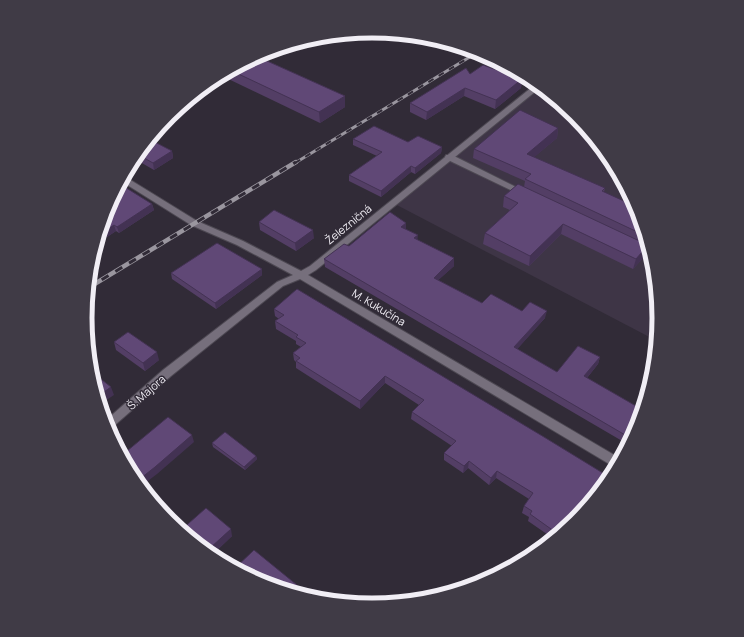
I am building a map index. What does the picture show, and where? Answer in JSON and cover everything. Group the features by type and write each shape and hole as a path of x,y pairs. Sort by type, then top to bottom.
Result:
{"street":[{"name":"Železničná","path":"167,373 280,284 313,268 534,89"},
{"path":"449,157 533,197"},
{"name":"M. Kukučína","path":"127,181 194,223 240,243 301,275 614,461"},
{"path":"624,241 644,251"},
{"name":"Š. Majora","path":"111,422 167,373"}],"shaded area":[{"path":"534,89 557,108 583,134 595,148 624,194 638,228 647,264 652,300 652,338 393,203"}],"building":[{"path":"264,60 345,96 319,112 237,73"},
{"path":"483,65 509,74 520,81 496,100 465,88 427,112 410,103 466,68 470,74"},
{"path":"520,110 558,128 527,154 605,188 602,191 628,203 639,233 525,179 531,174 474,149"},
{"path":"374,126 408,142 418,136 442,147 415,168 411,166 381,191 349,175 382,152 353,139"},
{"path":"154,142 172,151 153,163 143,157"},
{"path":"518,184 642,242 644,250 636,259 563,224 530,256 485,233 518,203 504,196"},
{"path":"124,187 152,204 117,227 114,225 105,231"},
{"path":"274,210 313,230 295,243 259,222"},
{"path":"390,212 406,223 401,227 418,235 414,238 454,258 434,278 482,303 491,294 522,311 530,302 547,311 514,347 557,372 578,346 600,357 584,376 636,406 640,401 627,436 324,259 344,244 349,246"},
{"path":"217,243 262,269 215,303 171,273"},
{"path":"297,289 605,474 583,503 554,531 530,514 532,511 524,506 533,493 497,471 491,478 469,461 464,466 444,453 456,441 412,412 424,400 385,376 360,401 296,361 300,358 293,353 306,343 296,337 298,335 275,321 284,315 274,309"},
{"path":"128,332 157,352 143,363 114,342"},
{"path":"98,377 111,387 102,394"},
{"path":"168,417 192,435 141,478 125,452"},
{"path":"225,432 256,456 244,467 212,443"},
{"path":"206,508 231,529 210,548 185,527"},
{"path":"254,550 303,590 265,578 239,565"},
{"path":"313,589 320,594 310,592"}],"railway":[{"path":"295,163 471,56"},
{"path":"94,285 296,162"}]}
